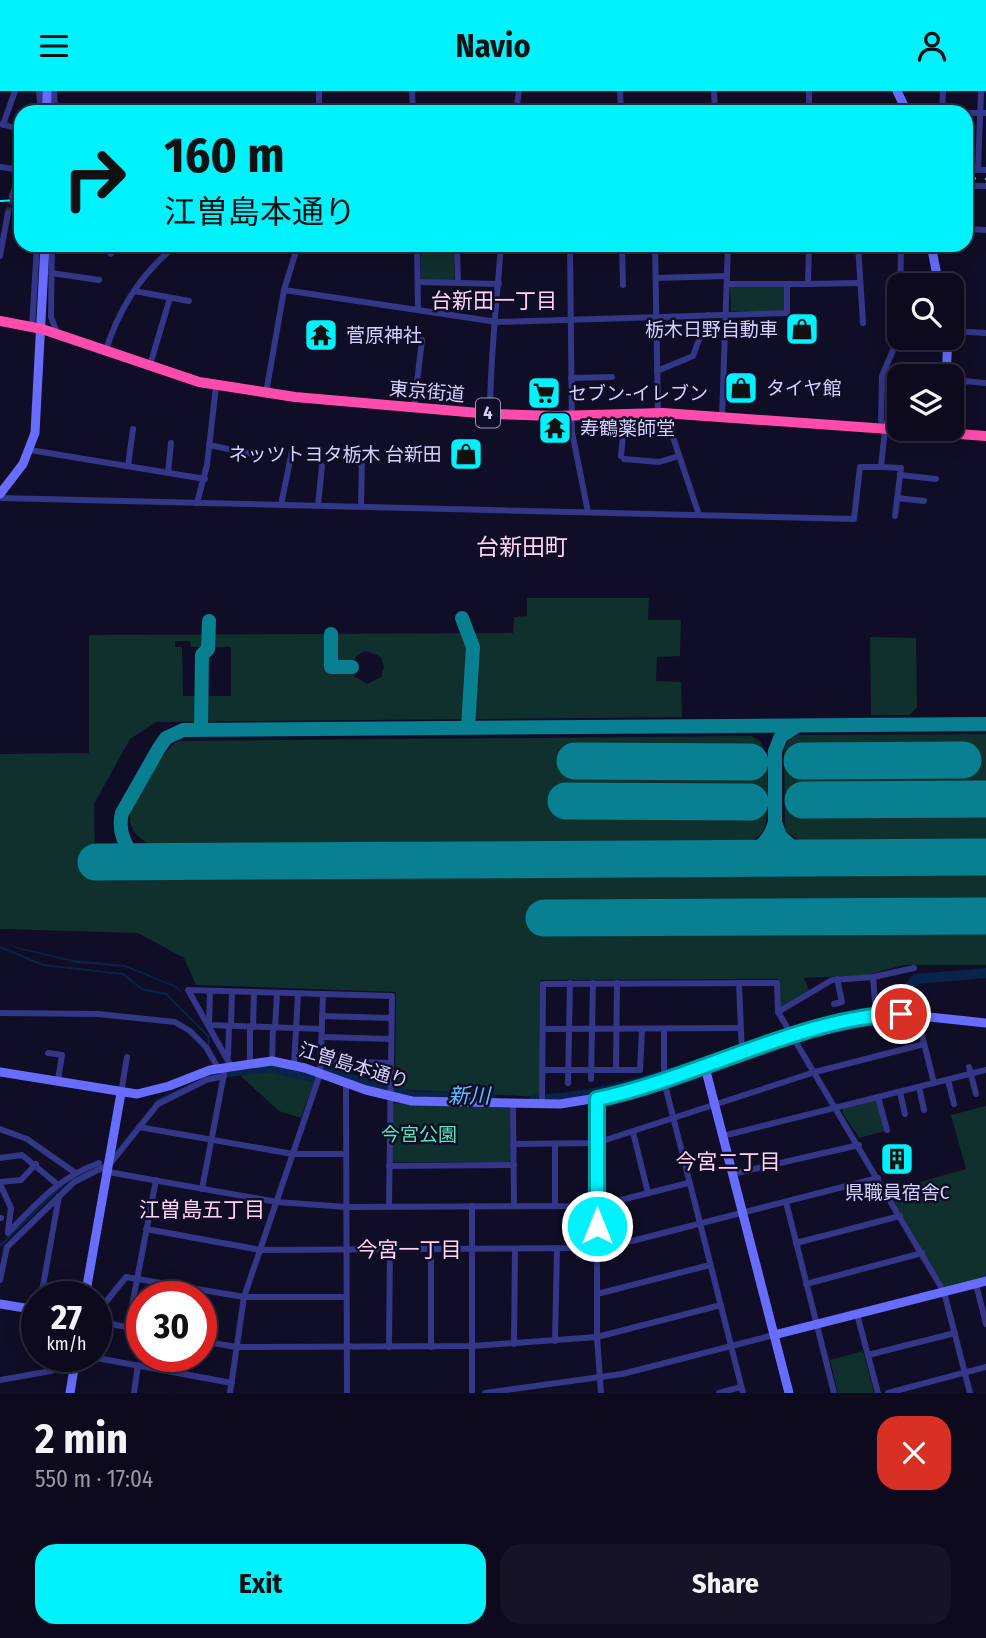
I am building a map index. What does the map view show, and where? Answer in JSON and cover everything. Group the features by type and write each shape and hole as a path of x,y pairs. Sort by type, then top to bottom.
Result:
{"highway":[{"name":"東京街道","path":"0,321 57,334 216,386 266,393 490,414 572,416 664,413 885,429"},
{"name":"東京街道","path":"964,433 986,436"}],"street":[{"path":"2,124 15,91"},
{"path":"981,91 982,170"},
{"path":"12,196 14,190"},
{"path":"0,256 8,213"},
{"path":"0,496 30,450 38,417 37,252"},
{"path":"37,328 44,252"},
{"path":"52,252 51,317 57,334"},
{"path":"106,350 117,320 134,291 149,269 168,252"},
{"path":"266,393 284,289 295,252"},
{"path":"417,252 418,310"},
{"path":"457,252 458,283"},
{"path":"490,414 490,357 497,322 501,252"},
{"path":"570,252 572,416 576,464 588,512"},
{"path":"622,252 624,285"},
{"path":"655,252 657,371 664,413 699,515"},
{"path":"722,417 728,252"},
{"path":"808,284 809,252"},
{"path":"858,252 863,323"},
{"path":"900,273 901,252"},
{"path":"932,252 937,273"},
{"path":"51,273 99,280"},
{"path":"656,278 788,284 860,283"},
{"path":"418,282 499,284"},
{"path":"284,289 497,322 787,313 788,284"},
{"path":"134,291 189,301"},
{"path":"150,365 170,298"},
{"path":"657,371 693,356 708,315"},
{"path":"964,332 986,333"},
{"path":"414,407 422,340"},
{"path":"881,467 885,429 881,420 882,376 893,350"},
{"path":"571,378 612,377"},
{"path":"964,381 986,383"},
{"path":"197,503 205,479 216,386"},
{"path":"625,414 623,458 659,462 679,456"},
{"path":"128,466 133,429"},
{"path":"168,473 171,443"},
{"path":"209,445 257,455"},
{"path":"30,450 205,479"},
{"path":"281,505 292,451"},
{"path":"361,506 362,459"},
{"path":"318,505 323,466"},
{"path":"0,496 854,519 860,467 881,467 901,468 895,516"},
{"path":"900,475 936,479"},
{"path":"897,498 924,501"},
{"path":"778,1012 837,979 873,977 914,968"},
{"path":"873,977 876,1015"},
{"path":"834,1004 842,1002 837,979"},
{"path":"568,1083 569,983"},
{"path":"591,1079 593,983"},
{"path":"616,1070 617,983"},
{"path":"739,983 742,1055"},
{"path":"542,1104 543,984 776,983 778,1012 795,1036 944,1292 970,1393"},
{"path":"225,1067 209,1025 188,990 392,996 389,1206"},
{"path":"209,1025 210,992"},
{"path":"202,1189 225,1067 232,992"},
{"path":"250,1062 254,993"},
{"path":"272,1061 277,993"},
{"path":"294,1065 298,994"},
{"path":"230,1393 244,1297 320,1074 323,995"},
{"path":"0,1013 98,1014 176,1022 190,1031 225,1067"},
{"name":"江曽島本通り","path":"0,1072 121,1093 153,1091 225,1067 272,1061 294,1065 389,1096 419,1102 542,1104 597,1099 664,1081 795,1036 876,1015 917,1015 986,1023"},
{"path":"917,1015 934,1083"},
{"path":"322,1016 391,1018"},
{"path":"209,1025 322,1029"},
{"path":"544,1029 739,1028"},
{"path":"543,1070 640,1070 642,1029"},
{"path":"664,1029 664,1081 742,1390 719,1393"},
{"path":"321,1037 391,1039"},
{"path":"513,1144 596,1143 815,1072 924,1044"},
{"path":"48,1053 62,1055 58,1080"},
{"path":"88,1281 127,1057"},
{"path":"321,1061 390,1063"},
{"path":"0,1280 7,1247 59,1196 74,1182 109,1168 158,1104 206,1080 225,1067"},
{"path":"705,1067 789,1393"},
{"path":"723,1136 948,1080 970,1070 986,1070"},
{"path":"970,1070 976,1094"},
{"path":"948,1080 954,1104"},
{"path":"346,1084 347,1393"},
{"path":"919,1087 924,1110"},
{"path":"900,1091 905,1114"},
{"path":"878,1097 887,1130"},
{"path":"597,1099 597,1337 601,1393"},
{"path":"513,1104 514,1206"},
{"path":"139,1126 293,1154 346,1154"},
{"path":"0,1129 27,1139 74,1172"},
{"path":"633,1132 648,1193"},
{"path":"555,1144 555,1206"},
{"path":"732,1174 859,1145"},
{"path":"0,1158 22,1156 36,1164 57,1184"},
{"path":"36,1164 21,1180 0,1183 11,1208 8,1233 57,1184 74,1172 99,1163"},
{"path":"388,1166 514,1165"},
{"path":"109,1168 156,1180 277,1202 347,1207 597,1206 688,1183"},
{"path":"146,1229 261,1250 597,1247 878,1178"},
{"path":"136,1281 156,1180"},
{"path":"44,1281 59,1196"},
{"path":"786,1202 834,1393"},
{"path":"472,1206 472,1393"},
{"path":"796,1243 900,1216"},
{"path":"555,1341 557,1248"},
{"path":"389,1346 390,1249"},
{"path":"431,1249 431,1347"},
{"path":"514,1344 515,1249"},
{"path":"806,1284 922,1253"},
{"path":"597,1294 710,1265"},
{"path":"112,1294 126,1277 244,1297 346,1297"},
{"path":"485,1393 598,1379 981,1283 986,1324"},
{"path":"0,1304 21,1307"},
{"path":"217,1344 236,1347 431,1347 555,1341 597,1337 721,1305"},
{"path":"857,1314 878,1393"},
{"path":"868,1355 955,1333"},
{"path":"888,1393 986,1367"},
{"path":"0,1380 45,1372"},
{"path":"70,1393 73,1372"},
{"path":"134,1393 137,1372"},
{"path":"175,1372 232,1383"}],"green space":[{"path":"421,252 454,252 454,281 421,281"},
{"path":"730,286 784,286 784,311 731,311"},
{"path":"527,598 649,598 648,620 681,620 680,656 657,657 656,681 681,682 682,717 156,722 130,739 94,804 95,880 986,875 986,965 904,965 866,975 804,978 809,990 780,1008 778,979 541,980 541,1094 538,1097 395,1089 396,992 196,985 184,958 138,933 0,929 0,754 89,753 89,635 513,633 514,617 527,616","holes":["175,641 190,641 191,647 231,647 231,696 183,696 182,647 175,647","366,651 381,657 384,667 381,677 367,684 354,676 352,668 356,658"]},
{"path":"870,637 916,638 917,707 910,715 871,715"},
{"path":"986,734 986,839 799,840 785,830 784,748 791,738 800,735"},
{"path":"752,736 760,741 763,748 768,784 764,828 753,840 149,844 135,832 130,819 132,806 143,786 157,764 178,741"},
{"path":"290,1068 316,1077 301,1118 279,1111 233,1069"},
{"path":"878,1100 885,1131 859,1138 842,1112 844,1108"},
{"name":"今宮公園","path":"395,1103 510,1108 511,1160 394,1162 391,1158 391,1107"},
{"path":"986,1106 986,1277 945,1288 888,1191 966,1169 951,1115"},
{"path":"863,1351 874,1393 838,1393 830,1360"}],"water":[{"path":"0,939 16,947 73,960 125,965 178,987 222,1059 180,991 174,987 125,967 76,963 16,948"},
{"path":"215,1073 158,1102 117,1154 115,1152 157,1099"},
{"path":"98,1167 72,1178 0,1247 0,1244 71,1176"}],"waterway":[{"path":"0,947 43,965 123,974 142,989 166,994 208,1036 209,1048"},
{"name":"新川","path":"534,1100 625,1086 802,1029 892,1008 916,979 986,973"},
{"name":"新川","path":"214,1074 268,1067 314,1078 321,1070 410,1096 491,1098"}],"taxiway":[{"path":"462,618 473,647 468,727"},
{"path":"201,729 202,655 208,649 209,621"},
{"path":"331,634 331,667 352,667"},
{"path":"138,862 124,839 122,813 166,738 183,730 986,724"},
{"path":"797,726 781,736 775,751 775,822 780,836 804,858"},
{"path":"737,858 761,845 770,835 775,822"}],"runway":[{"path":"802,761 963,760"},
{"path":"575,761 750,762"},
{"path":"803,800 986,799"},
{"path":"566,801 750,802"},
{"path":"96,862 986,857"},
{"path":"544,918 986,916"}],"tunnel":[{"path":"8,213 12,196"}],"railway":[{"path":"973,178 986,179"},
{"path":"0,201 14,200"}],"place":[{"name":"栃木日野自動車","path":"802,329"},
{"name":"菅原神社","path":"321,335"},
{"name":"タイヤ館","path":"741,388"},
{"name":"セブン-イレブン","path":"544,393"},
{"name":"寿鶴薬師堂","path":"555,428"},
{"name":"ネッツトヨタ栃木 台新田","path":"466,454"},
{"name":"県職員宿舎C","path":"897,1159"}],"district":[{"name":"台新田一丁目","path":"494,301"},
{"name":"台新田町","path":"522,547"},
{"name":"今宮二丁目","path":"728,1162"},
{"name":"江曽島五丁目","path":"202,1210"},
{"name":"今宮一丁目","path":"409,1250"}],"route":[{"path":"597,1226 597,1099 664,1081 842,1022 876,1015 901,1014"}]}
